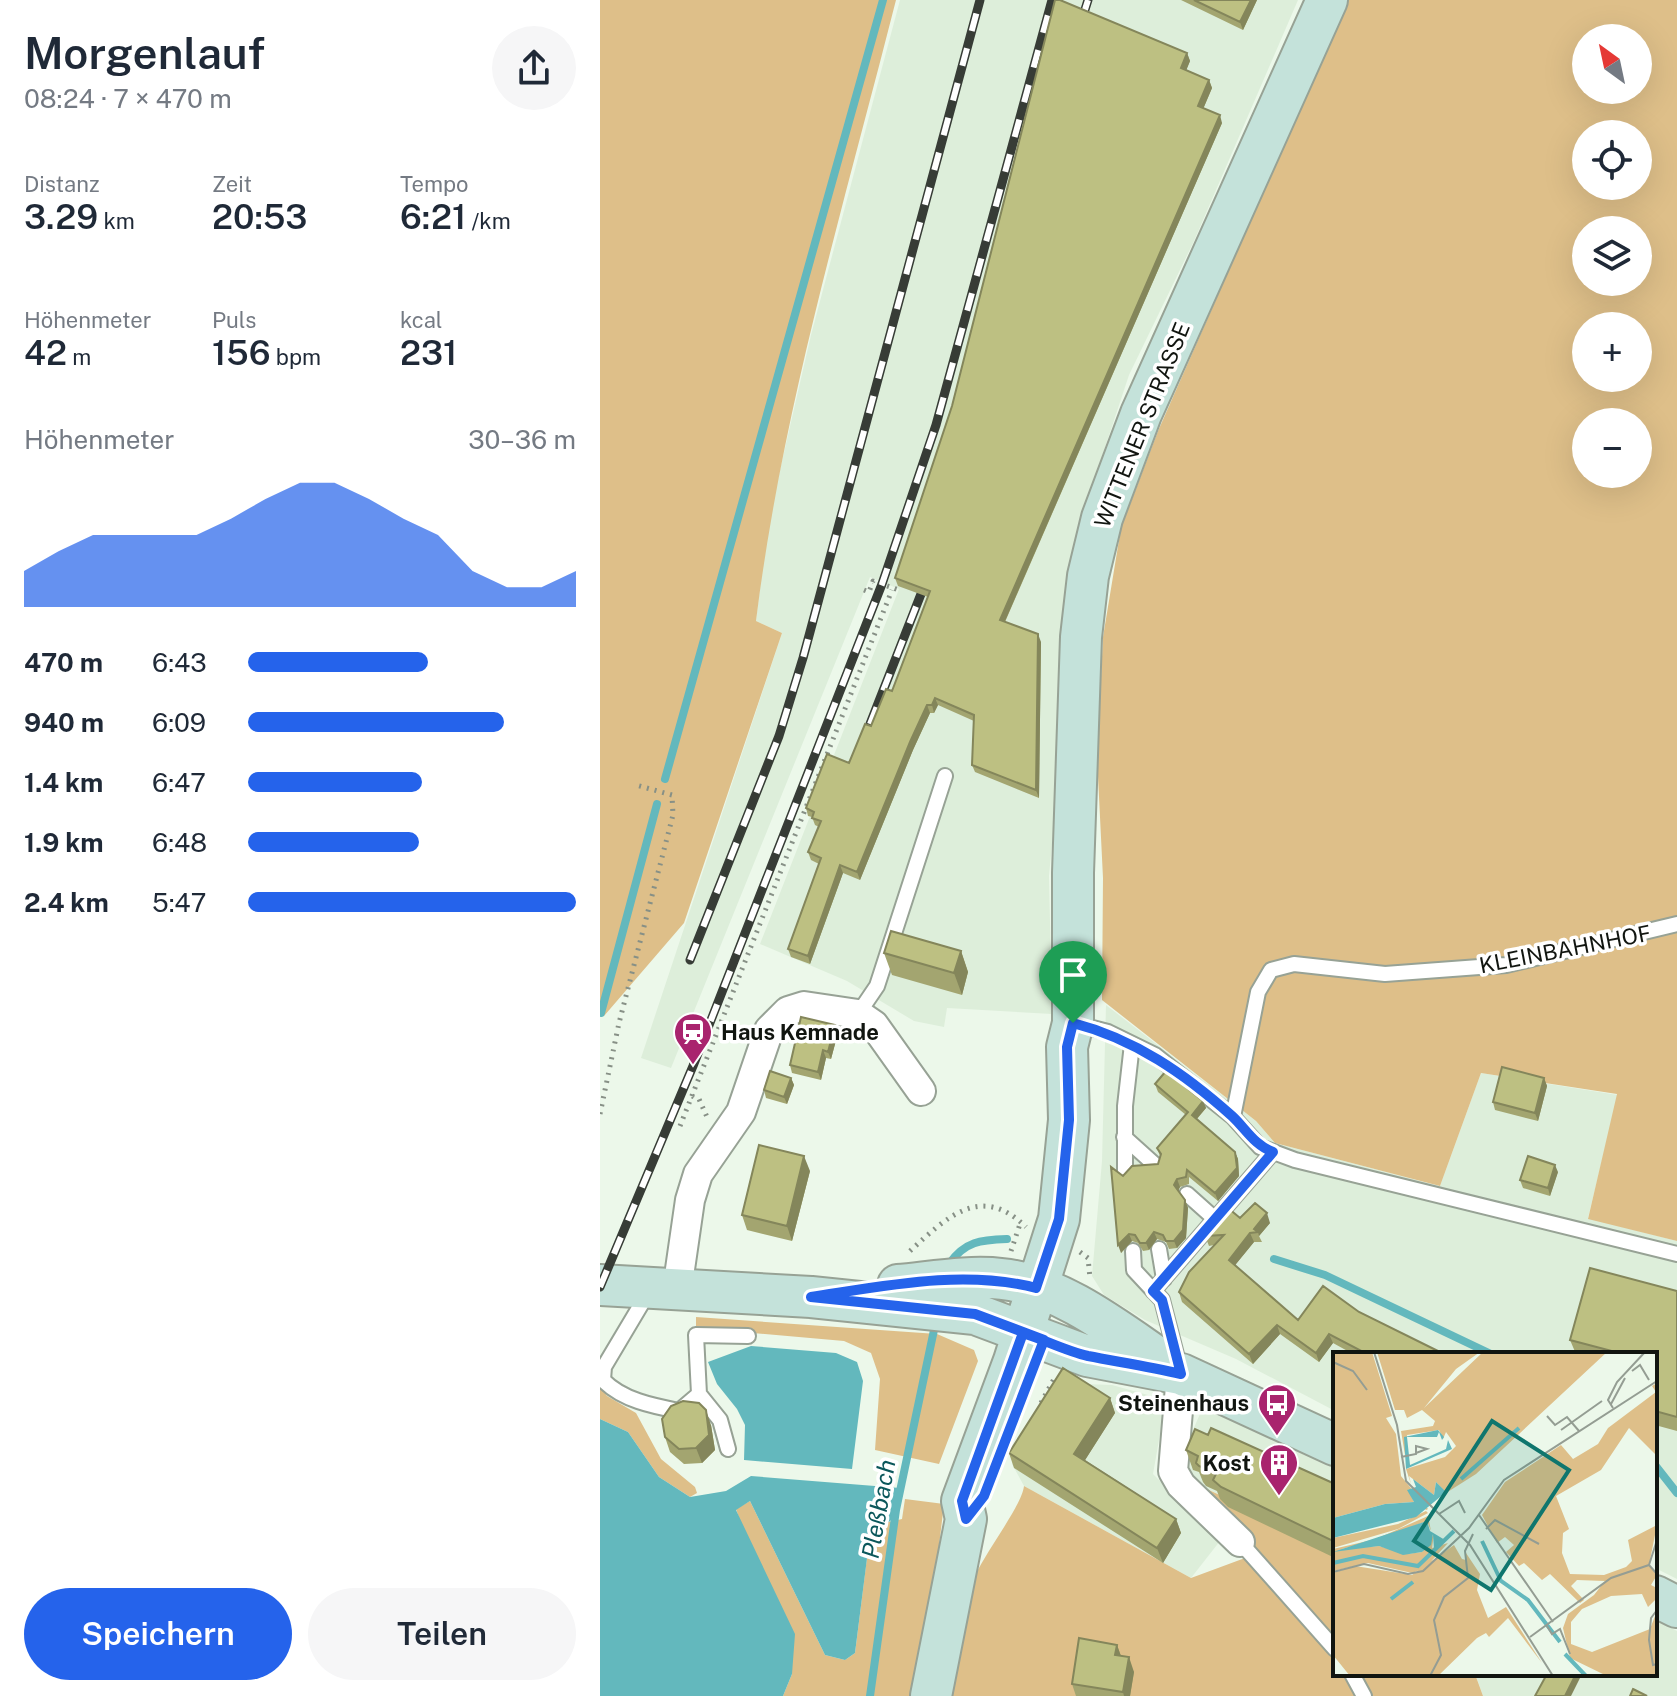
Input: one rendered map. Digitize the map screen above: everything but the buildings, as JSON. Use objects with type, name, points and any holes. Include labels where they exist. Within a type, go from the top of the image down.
[{"type":"main road","name":"WITTENER STRASSE","points":[[931,1696],[966,1519],[962,1501],[1041,1350],[1069,1120],[1067,1047],[1073,1023],[1073,873],[1081,637],[1088,576],[1102,518],[1141,414],[1327,0]]},
{"type":"main road","points":[[811,1297],[883,1286],[1002,1279],[1047,1292],[1122,1333],[1181,1374],[1333,1444]]},
{"type":"main road","points":[[600,1285],[811,1297],[947,1309],[975,1314],[1041,1350],[1181,1374]]},
{"type":"main road","points":[[1657,1597],[1677,1607]]},
{"type":"street","points":[[663,1290],[698,1174],[741,1112],[769,1030],[788,1011],[804,1006],[858,1014],[874,1025],[921,1091]]},
{"type":"street","points":[[1181,1374],[1173,1471],[1181,1485],[1240,1542]]},
{"type":"lane","points":[[858,1014],[877,986],[945,776]]},
{"type":"lane","name":"KLEINBAHNHOF","points":[[1233,1117],[1258,992],[1271,970],[1294,964],[1385,974],[1506,965],[1677,924]]},
{"type":"lane","points":[[1073,1023],[1108,1032],[1155,1055],[1233,1117],[1260,1147],[1273,1152],[1544,1224],[1677,1254]]},
{"type":"lane","points":[[1125,1174],[1124,1137],[1132,1044]]},
{"type":"lane","points":[[1124,1137],[1149,1164]]},
{"type":"lane","points":[[1158,1296],[1164,1279],[1273,1152]]},
{"type":"lane","points":[[1187,1194],[1215,1219]]},
{"type":"lane","points":[[1159,1249],[1164,1279]]},
{"type":"lane","points":[[1133,1251],[1134,1270],[1158,1296],[1181,1374]]},
{"type":"lane","points":[[663,1290],[604,1367],[603,1380],[613,1390],[653,1407],[679,1411],[699,1394]]},
{"type":"lane","points":[[728,1449],[720,1420],[699,1394],[696,1335],[748,1336]]},
{"type":"lane","points":[[1240,1542],[1333,1647]]},
{"type":"lane","points":[[1353,1676],[1364,1696]]},
{"type":"path","points":[[680,1126],[888,598],[895,589],[873,581],[869,592],[864,590]]},
{"type":"path","points":[[600,1114],[619,1023],[673,815],[672,795],[636,785]]},
{"type":"path","points":[[898,1262],[945,1219],[963,1208],[990,1207],[1011,1212],[1021,1221]]},
{"type":"path","points":[[1041,1350],[1041,1405]]},
{"type":"shaded area","points":[[600,0],[896,0],[816,308],[767,542],[756,621],[782,633],[684,923],[604,1016],[600,1013]]},
{"type":"shaded area","points":[[900,0],[1298,0],[1194,241],[1129,375],[1084,511],[1049,876],[1052,1014],[947,1008],[944,1027],[914,1021],[847,981],[760,944],[899,589],[870,577],[671,1068],[641,1058],[782,633],[756,621],[768,522],[811,335]]},
{"type":"shaded area","points":[[1348,0],[1677,0],[1677,1241],[1588,1219],[1617,1094],[1481,1073],[1440,1186],[1275,1143],[1256,1121],[1102,1000],[1103,878],[1097,756],[1103,637],[1121,528],[1158,431]]},
{"type":"shaded area","points":[[1106,1005],[1256,1121],[1275,1143],[1440,1186],[1481,1073],[1618,1095],[1588,1218],[1677,1241],[1677,1579],[1657,1569],[1657,1352],[1333,1352],[1333,1410],[1236,1359],[1145,1320],[1104,1295],[1092,1276],[1102,1161]]},
{"type":"shaded area","points":[[696,1317],[937,1334],[974,1350],[978,1361],[939,1464],[875,1450],[880,1379],[871,1353],[844,1341],[696,1328]]},
{"type":"shaded area","name":"Steinenhaus","points":[[1084,1384],[1112,1385],[1166,1400],[1153,1474],[1220,1541],[1191,1578],[1024,1486],[1012,1464],[1057,1391]]},
{"type":"shaded area","points":[[600,1386],[607,1396],[636,1413],[661,1459],[695,1487],[697,1493],[690,1497],[659,1477],[628,1432],[600,1419]]},
{"type":"shaded area","points":[[1200,1414],[1233,1416],[1333,1464],[1333,1548],[1184,1478],[1184,1450]]},
{"type":"shaded area","points":[[1194,1483],[1333,1548],[1333,1676],[1476,1676],[1483,1696],[946,1696],[957,1634],[970,1589],[1024,1486],[1191,1578],[1245,1558]]},
{"type":"shaded area","points":[[905,1499],[944,1504],[921,1696],[783,1696],[792,1674],[736,1509],[750,1501],[825,1655],[845,1660],[855,1653],[872,1518],[889,1522],[902,1519]]},
{"type":"shaded area","points":[[1657,1621],[1677,1631],[1677,1696],[1483,1696],[1476,1676],[1657,1676]]},
{"type":"water","points":[[751,1346],[836,1353],[857,1362],[863,1381],[852,1469],[744,1460],[745,1425],[737,1409],[717,1384],[708,1362]]},
{"type":"water","points":[[600,1419],[628,1432],[659,1477],[690,1497],[726,1491],[751,1476],[900,1488],[895,1516],[889,1522],[872,1519],[855,1653],[845,1660],[825,1655],[750,1501],[736,1510],[795,1634],[792,1674],[783,1696],[600,1696]]},
{"type":"waterway","points":[[665,779],[883,0]]},
{"type":"waterway","points":[[601,1013],[657,804]]},
{"type":"waterway","name":"Pleßbach","points":[[949,1264],[974,1243],[1007,1239]]},
{"type":"waterway","name":"Pleßbach","points":[[1274,1259],[1325,1275],[1487,1352]]},
{"type":"waterway","name":"Pleßbach","points":[[870,1696],[896,1510],[934,1330]]},
{"type":"waterway","name":"Pleßbach","points":[[1657,1468],[1677,1493]]},
{"type":"railway","points":[[690,960],[779,736],[803,658],[980,0]]},
{"type":"railway","points":[[600,1287],[693,1066],[882,584],[936,425],[1052,0]]},
{"type":"railway","points":[[1083,16],[1088,0]]},
{"type":"railway","points":[[870,724],[921,594]]},
{"type":"place","name":"Haus Kemnade","points":[[693,1066]]},
{"type":"place","name":"Steinenhaus","points":[[1277,1437]]},
{"type":"place","name":"Kost","points":[[1279,1497]]},
{"type":"route","points":[[1073,1023],[1067,1047],[1069,1120],[1059,1219],[1036,1288],[1002,1279],[961,1280],[883,1286],[811,1297],[975,1314],[1044,1340],[1027,1388],[984,1496],[966,1519],[962,1501],[1023,1333],[1032,1336],[1087,1356],[1181,1374],[1162,1300],[1153,1291],[1273,1152],[1260,1147],[1233,1117],[1155,1055],[1108,1032],[1073,1023]]}]
